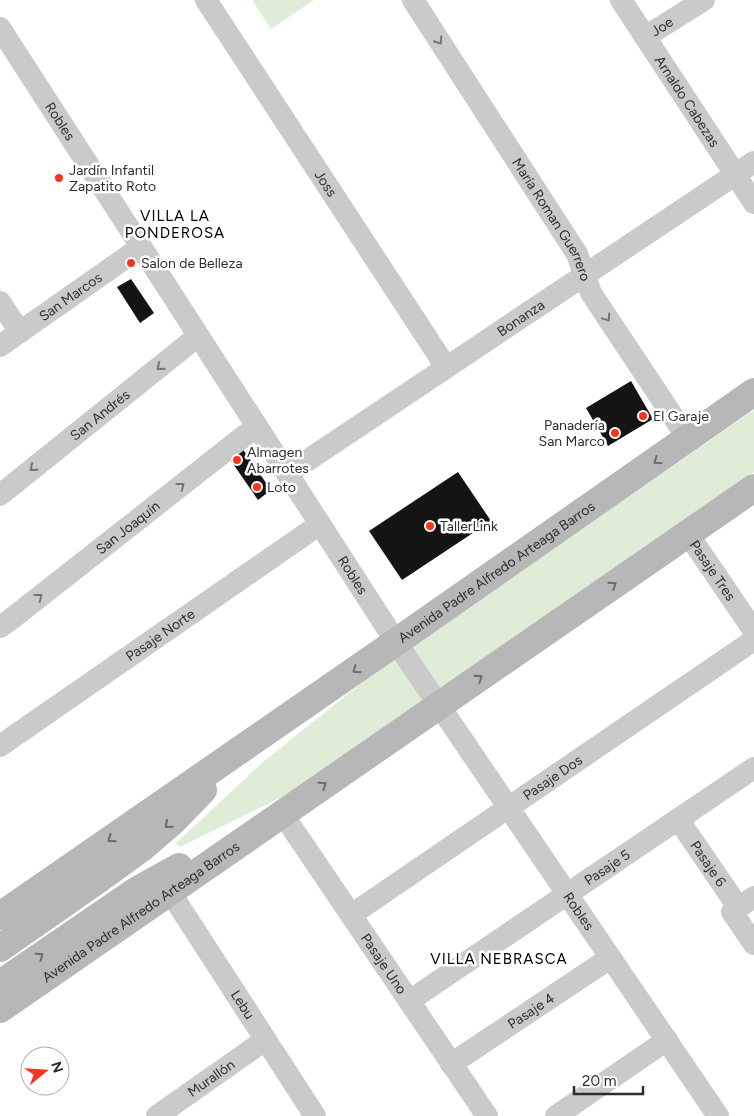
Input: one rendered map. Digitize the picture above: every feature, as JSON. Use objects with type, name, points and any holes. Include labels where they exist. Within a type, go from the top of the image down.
[{"type":"main road","name":"Avenida Padre Alfredo Arteaga Barros","points":[[0,916],[754,392]]},
{"type":"main road","name":"Avenida Padre Alfredo Arteaga Barros","points":[[0,1009],[754,488]]},
{"type":"main road","name":"Avenida Padre Alfredo Arteaga Barros","points":[[0,948],[143,847],[173,821],[238,752]]},
{"type":"main road","name":"Avenida Padre Alfredo Arteaga Barros","points":[[0,984],[136,891],[211,849],[282,813]]},
{"type":"street","name":"Joss","points":[[206,0],[446,367]]},
{"type":"street","name":"María Roman Guerrero","points":[[413,0],[578,254],[591,293],[688,439]]},
{"type":"street","name":"Arnaldo Cabezas","points":[[621,0],[754,203]]},
{"type":"street","name":"Joe","points":[[646,37],[704,0]]},
{"type":"street","name":"Robles","points":[[0,28],[396,642],[718,1116]]},
{"type":"street","name":"Bonanza","points":[[287,474],[754,162]]},
{"type":"street","name":"San Marcos","points":[[0,346],[141,247]]},
{"type":"street","points":[[0,302],[20,332]]},
{"type":"street","name":"San Andrés","points":[[0,495],[198,336]]},
{"type":"street","name":"San Joaquín","points":[[0,627],[257,426]]},
{"type":"street","name":"Pasaje Norte","points":[[0,746],[320,524]]},
{"type":"street","name":"Pasaje Tres","points":[[688,534],[754,631]]},
{"type":"street","name":"Pasaje Dos","points":[[352,915],[754,640]]},
{"type":"street","name":"Pasaje 5","points":[[409,1001],[754,768]]},
{"type":"street","name":"Pasaje Uno","points":[[282,813],[487,1116]]},
{"type":"street","name":"Pasaje 6","points":[[678,819],[741,905],[754,944]]},
{"type":"street","name":"Lebu","points":[[170,892],[315,1116]]},
{"type":"street","name":"Pasaje 4","points":[[452,1064],[610,958]]},
{"type":"street","name":"Murallón","points":[[157,1116],[265,1040]]},
{"type":"street","points":[[556,1116],[667,1040]]},
{"type":"green space","points":[[252,0],[314,0],[271,29]]},
{"type":"green space","points":[[754,410],[754,472],[400,718],[284,796],[180,847],[176,843],[263,762],[379,669]]},
{"type":"building","points":[[131,279],[154,313],[140,323],[117,287]]},
{"type":"building","points":[[631,381],[653,419],[608,446],[586,408]]},
{"type":"building","points":[[242,448],[271,490],[258,500],[229,458]]},
{"type":"building","name":"TallerLink","points":[[458,472],[491,521],[402,580],[369,531]]},
{"type":"place","name":"Jardín Infantil Zapatito Roto","points":[[59,178]]},
{"type":"place","name":"Salon de Belleza","points":[[131,263]]},
{"type":"place","name":"El Garaje","points":[[643,416]]},
{"type":"place","name":"Panadería San Marco","points":[[615,433]]},
{"type":"place","name":"Almagen Abarrotes","points":[[237,460]]},
{"type":"place","name":"Loto","points":[[257,487]]},
{"type":"place","name":"TallerLink","points":[[430,526]]},
{"type":"district","name":"VILLA LA PONDEROSA","points":[[175,224]]},
{"type":"district","name":"VILLA NEBRASCA","points":[[499,959]]}]
